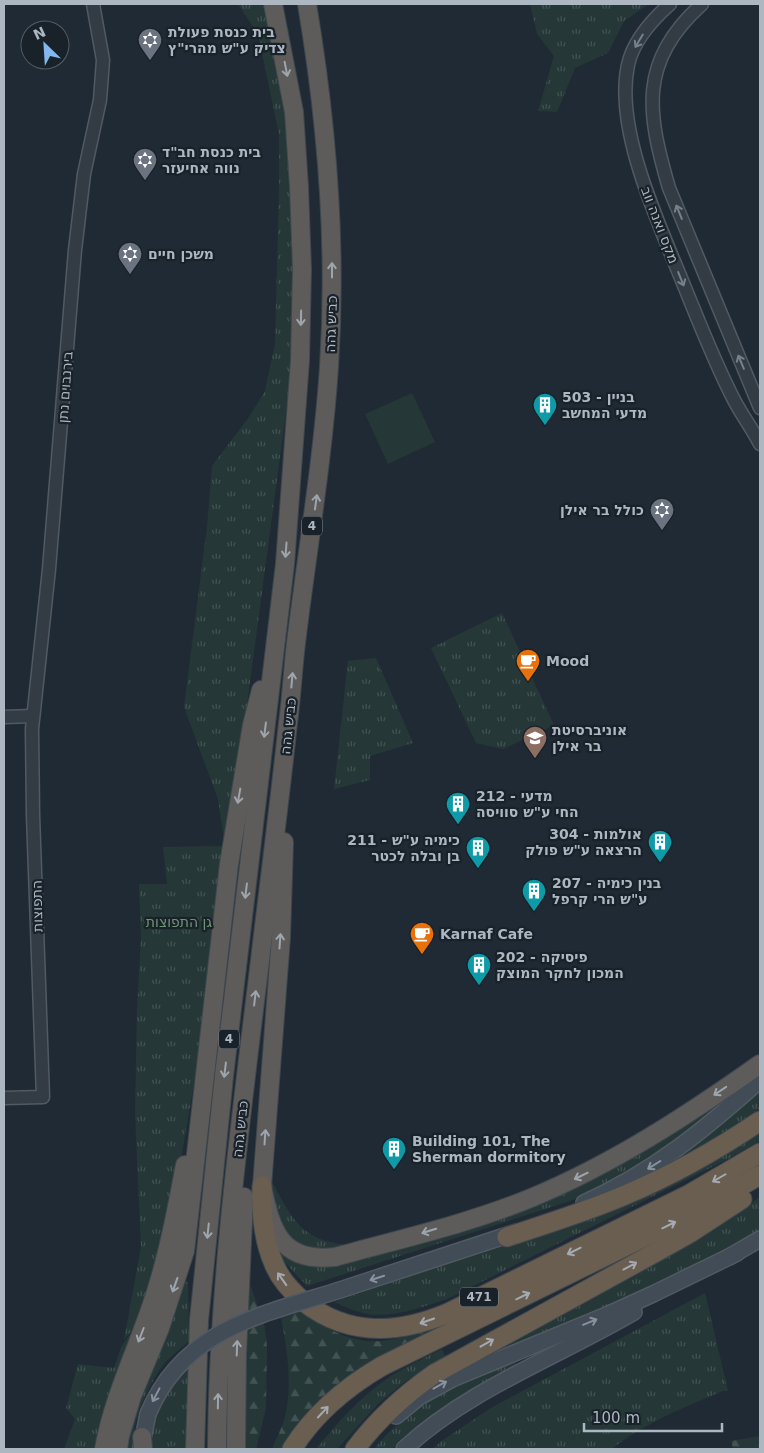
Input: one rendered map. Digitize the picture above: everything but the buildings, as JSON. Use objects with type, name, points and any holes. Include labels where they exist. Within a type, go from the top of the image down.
[{"type":"highway","name":"כביש גהה","points":[[195,1449],[199,1320],[224,1076],[285,564],[300,360],[302,269],[294,112],[273,4]]},
{"type":"highway","name":"כביש גהה","points":[[218,1449],[218,1373],[249,1046],[289,718],[296,639],[320,476],[329,366],[332,270],[330,203],[318,68],[307,4]]},
{"type":"highway","points":[[118,1449],[132,1396],[162,1320],[185,1251],[237,808],[252,725],[277,629]]},
{"type":"highway","points":[[289,718],[281,937],[262,1186],[265,1204],[273,1227],[287,1248],[301,1256],[316,1259],[335,1257],[489,1213],[529,1199],[573,1180],[620,1156],[760,1064]]},
{"type":"highway","points":[[104,1449],[114,1409],[157,1289],[172,1235],[210,1030]]},
{"type":"highway","points":[[236,1449],[237,1345],[245,1186],[249,1046]]},
{"type":"highway","points":[[507,1237],[570,1216],[640,1189],[712,1152],[760,1121]]},
{"type":"highway","name":"471","points":[[262,1186],[262,1218],[266,1244],[277,1271],[295,1295],[316,1311],[339,1323],[366,1328],[390,1329],[418,1324],[448,1313],[688,1194],[760,1152]]},
{"type":"highway","name":"471","points":[[292,1449],[333,1401],[355,1382],[382,1366],[689,1215],[760,1175]]},
{"type":"highway","points":[[355,1449],[391,1409],[418,1385],[434,1374],[690,1233],[760,1187]]},
{"type":"main road","points":[[142,1445],[148,1414],[166,1378],[188,1355],[217,1335],[260,1316],[507,1237],[597,1197],[659,1162],[719,1116],[760,1080]]},
{"type":"main road","points":[[404,1449],[431,1426],[471,1400],[616,1322],[760,1239]]},
{"type":"main road","points":[[363,1449],[404,1409],[442,1384],[618,1310],[737,1253]]},
{"type":"street","name":"בירנבוים נתן","points":[[33,716],[50,569],[75,250],[84,174],[100,100],[103,60],[93,4]]},
{"type":"street","name":"מקס ואנה ווב","points":[[670,4],[653,20],[643,33],[628,62],[626,101],[630,133],[646,189],[688,297],[734,399],[760,444]]},
{"type":"street","name":"מקס ואנה ווב","points":[[702,4],[672,37],[657,67],[652,95],[653,127],[669,188],[760,408]]},
{"type":"street","points":[[4,717],[33,716]]},
{"type":"street","name":"התפוצות","points":[[4,1098],[43,1097],[33,815],[33,716]]},
{"type":"green space","points":[[238,4],[263,4],[284,97],[292,182],[294,299],[291,374],[242,742],[224,839],[218,799],[184,707],[207,527],[212,466],[249,417],[265,391],[275,344],[279,191],[279,134],[258,34]]},
{"type":"green space","points":[[530,4],[649,4],[624,21],[608,53],[575,68],[557,112],[538,111],[554,56],[537,34]]},
{"type":"green space","points":[[412,393],[435,442],[388,464],[365,414]]},
{"type":"green space","points":[[502,613],[554,725],[503,749],[476,743],[431,648]]},
{"type":"green space","points":[[376,658],[413,743],[370,756],[370,780],[334,789],[348,661]]},
{"type":"green space","name":"גן התפוצות","points":[[229,846],[212,978],[171,1217],[162,1259],[101,1437],[99,1449],[64,1449],[75,1419],[66,1408],[78,1364],[114,1368],[121,1347],[140,1320],[124,1340],[141,1247],[135,1112],[141,937],[139,884],[167,884],[163,847]]},
{"type":"green space","points":[[760,1068],[722,1108],[651,1159],[597,1189],[570,1201],[307,1286],[279,1256],[272,1238],[292,1258],[503,1215]]},
{"type":"green space","points":[[760,1086],[760,1109],[739,1125],[687,1156],[688,1148]]},
{"type":"green space","points":[[760,1131],[760,1141],[726,1160],[447,1299],[408,1311],[377,1315],[359,1312],[334,1302],[562,1225]]},
{"type":"green space","points":[[271,1180],[287,1209],[303,1229],[325,1240],[358,1246],[317,1253],[288,1239],[271,1202]]},
{"type":"green space","points":[[760,1197],[760,1229],[726,1249],[619,1303],[495,1353],[475,1358],[719,1225]]},
{"type":"green space","points":[[246,1272],[265,1328],[267,1347],[266,1408],[256,1449],[244,1449]]},
{"type":"green space","points":[[188,1281],[189,1341],[166,1362],[157,1374],[146,1394],[138,1417],[133,1439],[133,1449],[125,1449],[134,1409],[181,1285]]},
{"type":"green space","points":[[705,1293],[728,1391],[723,1391],[665,1416],[638,1431],[612,1449],[432,1449],[491,1408]]},
{"type":"green space","points":[[299,1311],[327,1328],[360,1340],[382,1341],[424,1330],[427,1334],[375,1360],[285,1444],[282,1449],[272,1449],[285,1417],[289,1392],[287,1354],[281,1317]]},
{"type":"green space","points":[[442,1349],[445,1356],[403,1383],[379,1403],[337,1449],[316,1449],[332,1429],[380,1384],[403,1369]]},
{"type":"green space","points":[[514,1360],[518,1366],[436,1413],[392,1449],[374,1449],[421,1405],[455,1386]]},
{"type":"green space","points":[[188,1367],[189,1449],[150,1449],[154,1426],[162,1405],[173,1385]]},
{"type":"green space","points":[[760,1436],[760,1449],[733,1449],[731,1441]]},
{"type":"place","name":"בית כנסת פעולת צדיק ע\"ש מהרי\"ץ","points":[[150,61]]},
{"type":"place","name":"בית כנסת חב\"ד נווה אחיעזר","points":[[145,181]]},
{"type":"place","name":"משכן חיים","points":[[130,275]]},
{"type":"place","name":"503 - בניין מדעי המחשב","points":[[545,426]]},
{"type":"place","name":"כולל בר אילן","points":[[662,531]]},
{"type":"place","name":"Mood","points":[[528,682]]},
{"type":"place","name":"אוניברסיטת בר אילן","points":[[535,759]]},
{"type":"place","name":"212 - מדעי החי ע\"ש סוויסה","points":[[458,825]]},
{"type":"place","name":"304 - אולמות הרצאה ע\"ש פולק","points":[[660,863]]},
{"type":"place","name":"211 - כימיה ע\"ש בן ובלה לכטר","points":[[478,869]]},
{"type":"place","name":"207 - בנין כימיה ע\"ש הרי קרפל","points":[[534,912]]},
{"type":"place","name":"Karnaf Cafe","points":[[422,955]]},
{"type":"place","name":"202 - פיסיקה המכון לחקר המוצק","points":[[479,986]]},
{"type":"place","name":"Building 101, The Sherman dormitory","points":[[394,1170]]}]
